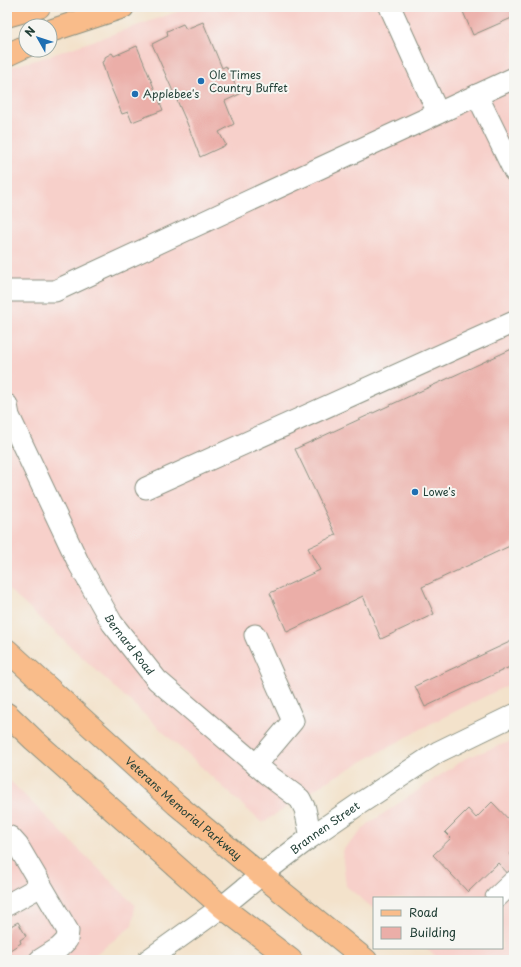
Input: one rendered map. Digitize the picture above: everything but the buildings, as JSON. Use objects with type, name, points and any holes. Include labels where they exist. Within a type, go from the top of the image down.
[{"type":"main road","points":[[7,16],[39,7]]},
{"type":"main road","points":[[58,28],[123,7]]},
{"type":"main road","points":[[7,45],[18,42]]},
{"type":"main road","points":[[7,55],[18,50]]},
{"type":"main road","name":"Veterans Memorial Parkway","points":[[7,650],[176,804],[366,960]]},
{"type":"main road","points":[[7,714],[34,740],[222,907],[290,960]]},
{"type":"street","points":[[390,7],[438,113]]},
{"type":"street","points":[[7,291],[56,291],[514,78]]},
{"type":"street","points":[[477,95],[514,171]]},
{"type":"street","points":[[146,488],[514,322]]},
{"type":"street","name":"Bernard Road","points":[[7,405],[9,416],[79,564],[112,623],[158,680],[256,765],[300,799],[305,809],[311,837]]},
{"type":"street","points":[[255,635],[293,721],[256,765]]},
{"type":"street","name":"Brannen Street","points":[[148,960],[222,907],[311,837],[438,752],[514,715]]},
{"type":"street","points":[[7,836],[10,837],[18,846],[68,931],[67,940],[59,948],[40,960]]},
{"type":"street","points":[[497,897],[514,881]]},
{"type":"street","points":[[7,905],[41,886]]},
{"type":"shaded area","points":[[191,7],[514,7],[514,682],[430,724],[331,779],[262,823],[7,588],[7,68],[42,58],[58,58],[58,53]]},
{"type":"shaded area","points":[[514,740],[514,960],[441,960],[426,949],[503,949],[503,897],[373,897],[373,908],[346,886],[342,851],[368,824],[466,758]]},
{"type":"shaded area","points":[[7,778],[135,905],[132,926],[88,960],[7,960]]},
{"type":"place","name":"Ole Times Country Buffet","points":[[201,81]]},
{"type":"place","name":"Applebee's","points":[[135,94]]},
{"type":"place","name":"Lowe's","points":[[415,492]]}]
